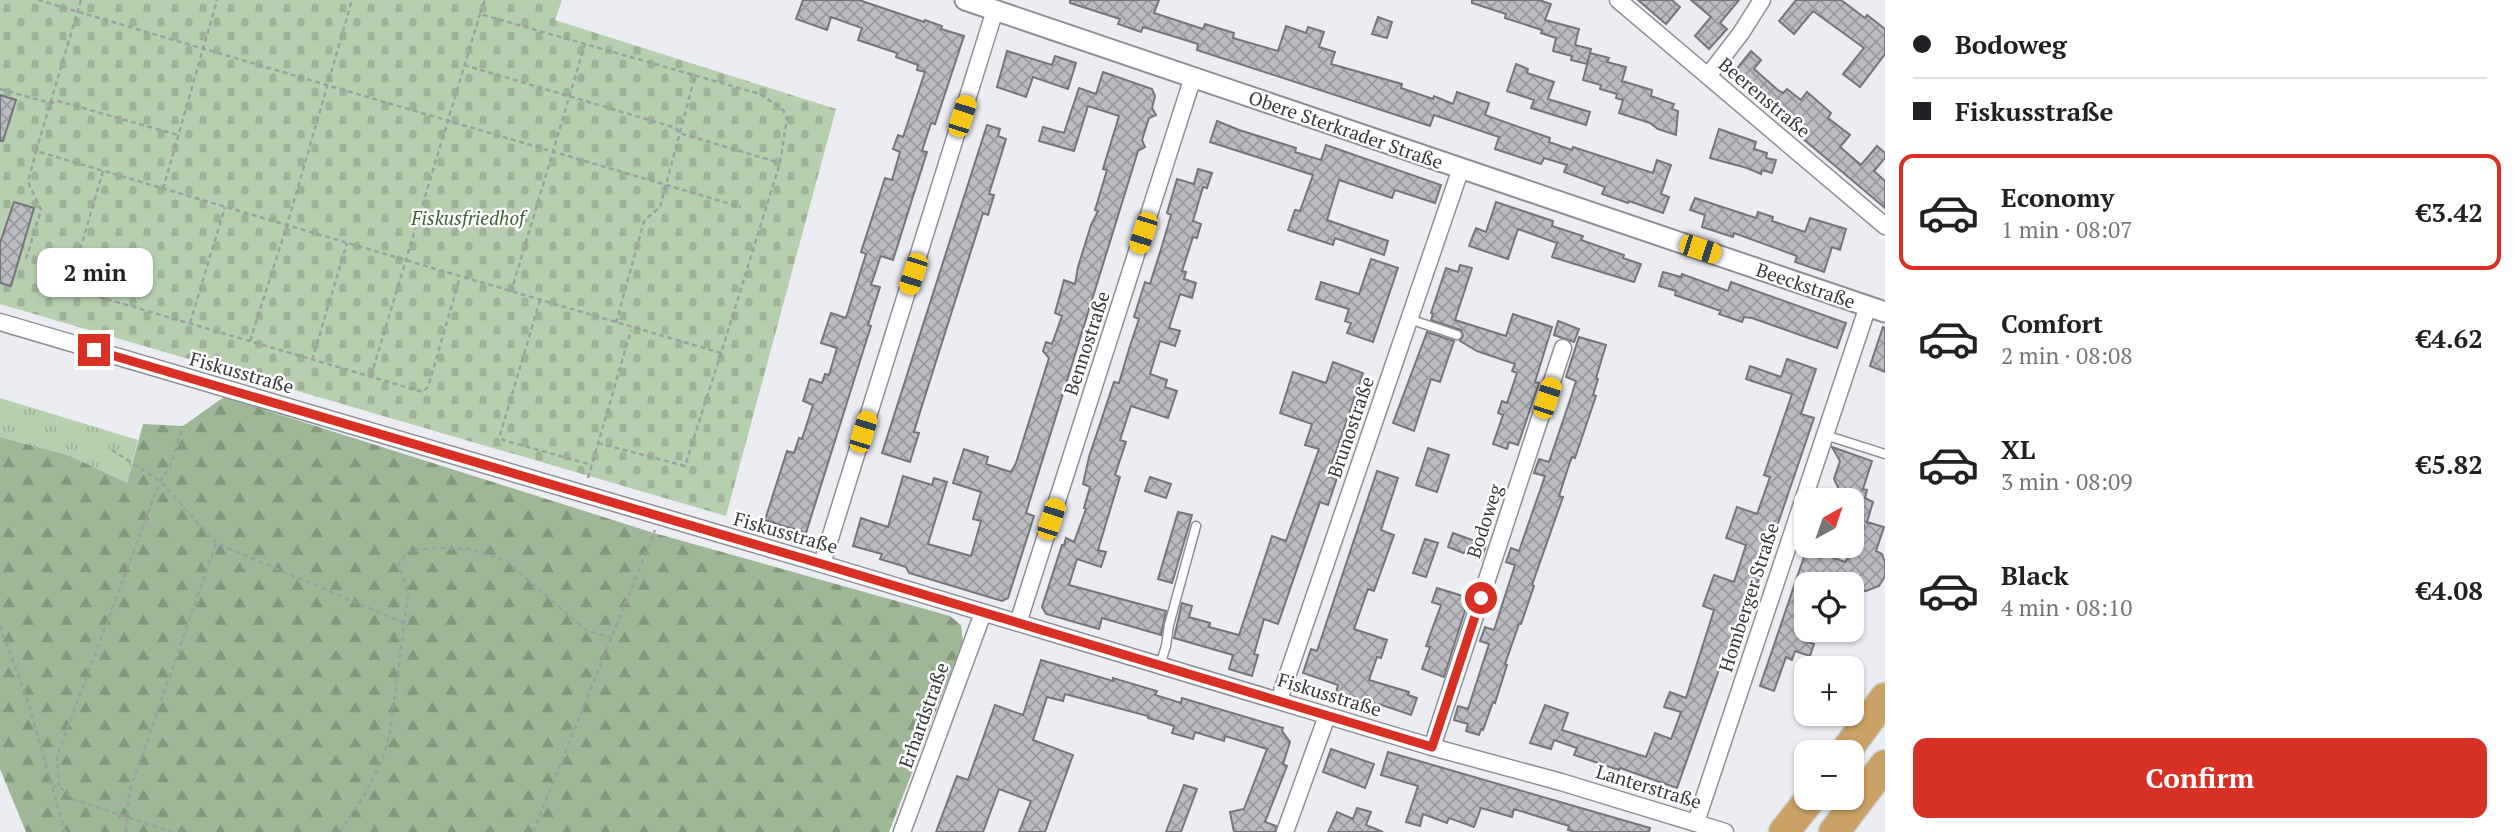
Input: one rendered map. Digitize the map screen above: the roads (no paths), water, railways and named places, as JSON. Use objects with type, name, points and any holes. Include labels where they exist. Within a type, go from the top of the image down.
[{"type":"highway","points":[[1854,740],[1885,698]]},
{"type":"highway","points":[[1834,832],[1885,765]]},
{"type":"highway","points":[[1785,831],[1802,810]]},
{"type":"street","name":"Obere Sterkrader Straße","points":[[965,0],[1726,258]]},
{"type":"street","name":"Beerenstraße","points":[[1618,0],[1885,226]]},
{"type":"street","points":[[1708,76],[1762,0]]},
{"type":"street","points":[[822,564],[995,10]]},
{"type":"street","name":"Bennostraße","points":[[1018,622],[1193,77]]},
{"type":"street","name":"Brunostraße","points":[[1279,700],[1461,168]]},
{"type":"street","name":"Beeckstraße","points":[[1726,258],[1877,309]]},
{"type":"street","name":"Homberger Straße","points":[[1696,822],[1825,435],[1877,309]]},
{"type":"street","name":"Fiskusstraße","points":[[0,322],[1432,747],[1561,782]]},
{"type":"street","name":"Bodoweg","points":[[1432,747],[1563,348]]},
{"type":"street","name":"Erhardstraße","points":[[902,832],[984,613]]},
{"type":"street","points":[[1284,832],[1327,716]]},
{"type":"street","name":"Lanterstraße","points":[[1561,782],[1725,832]]},
{"type":"lane","points":[[1409,319],[1457,335]]},
{"type":"lane","points":[[1825,435],[1885,454]]},
{"type":"lane","points":[[1160,665],[1196,526]]},
{"type":"park label","name":"Fiskusfriedhof","points":[[468,217]]}]
